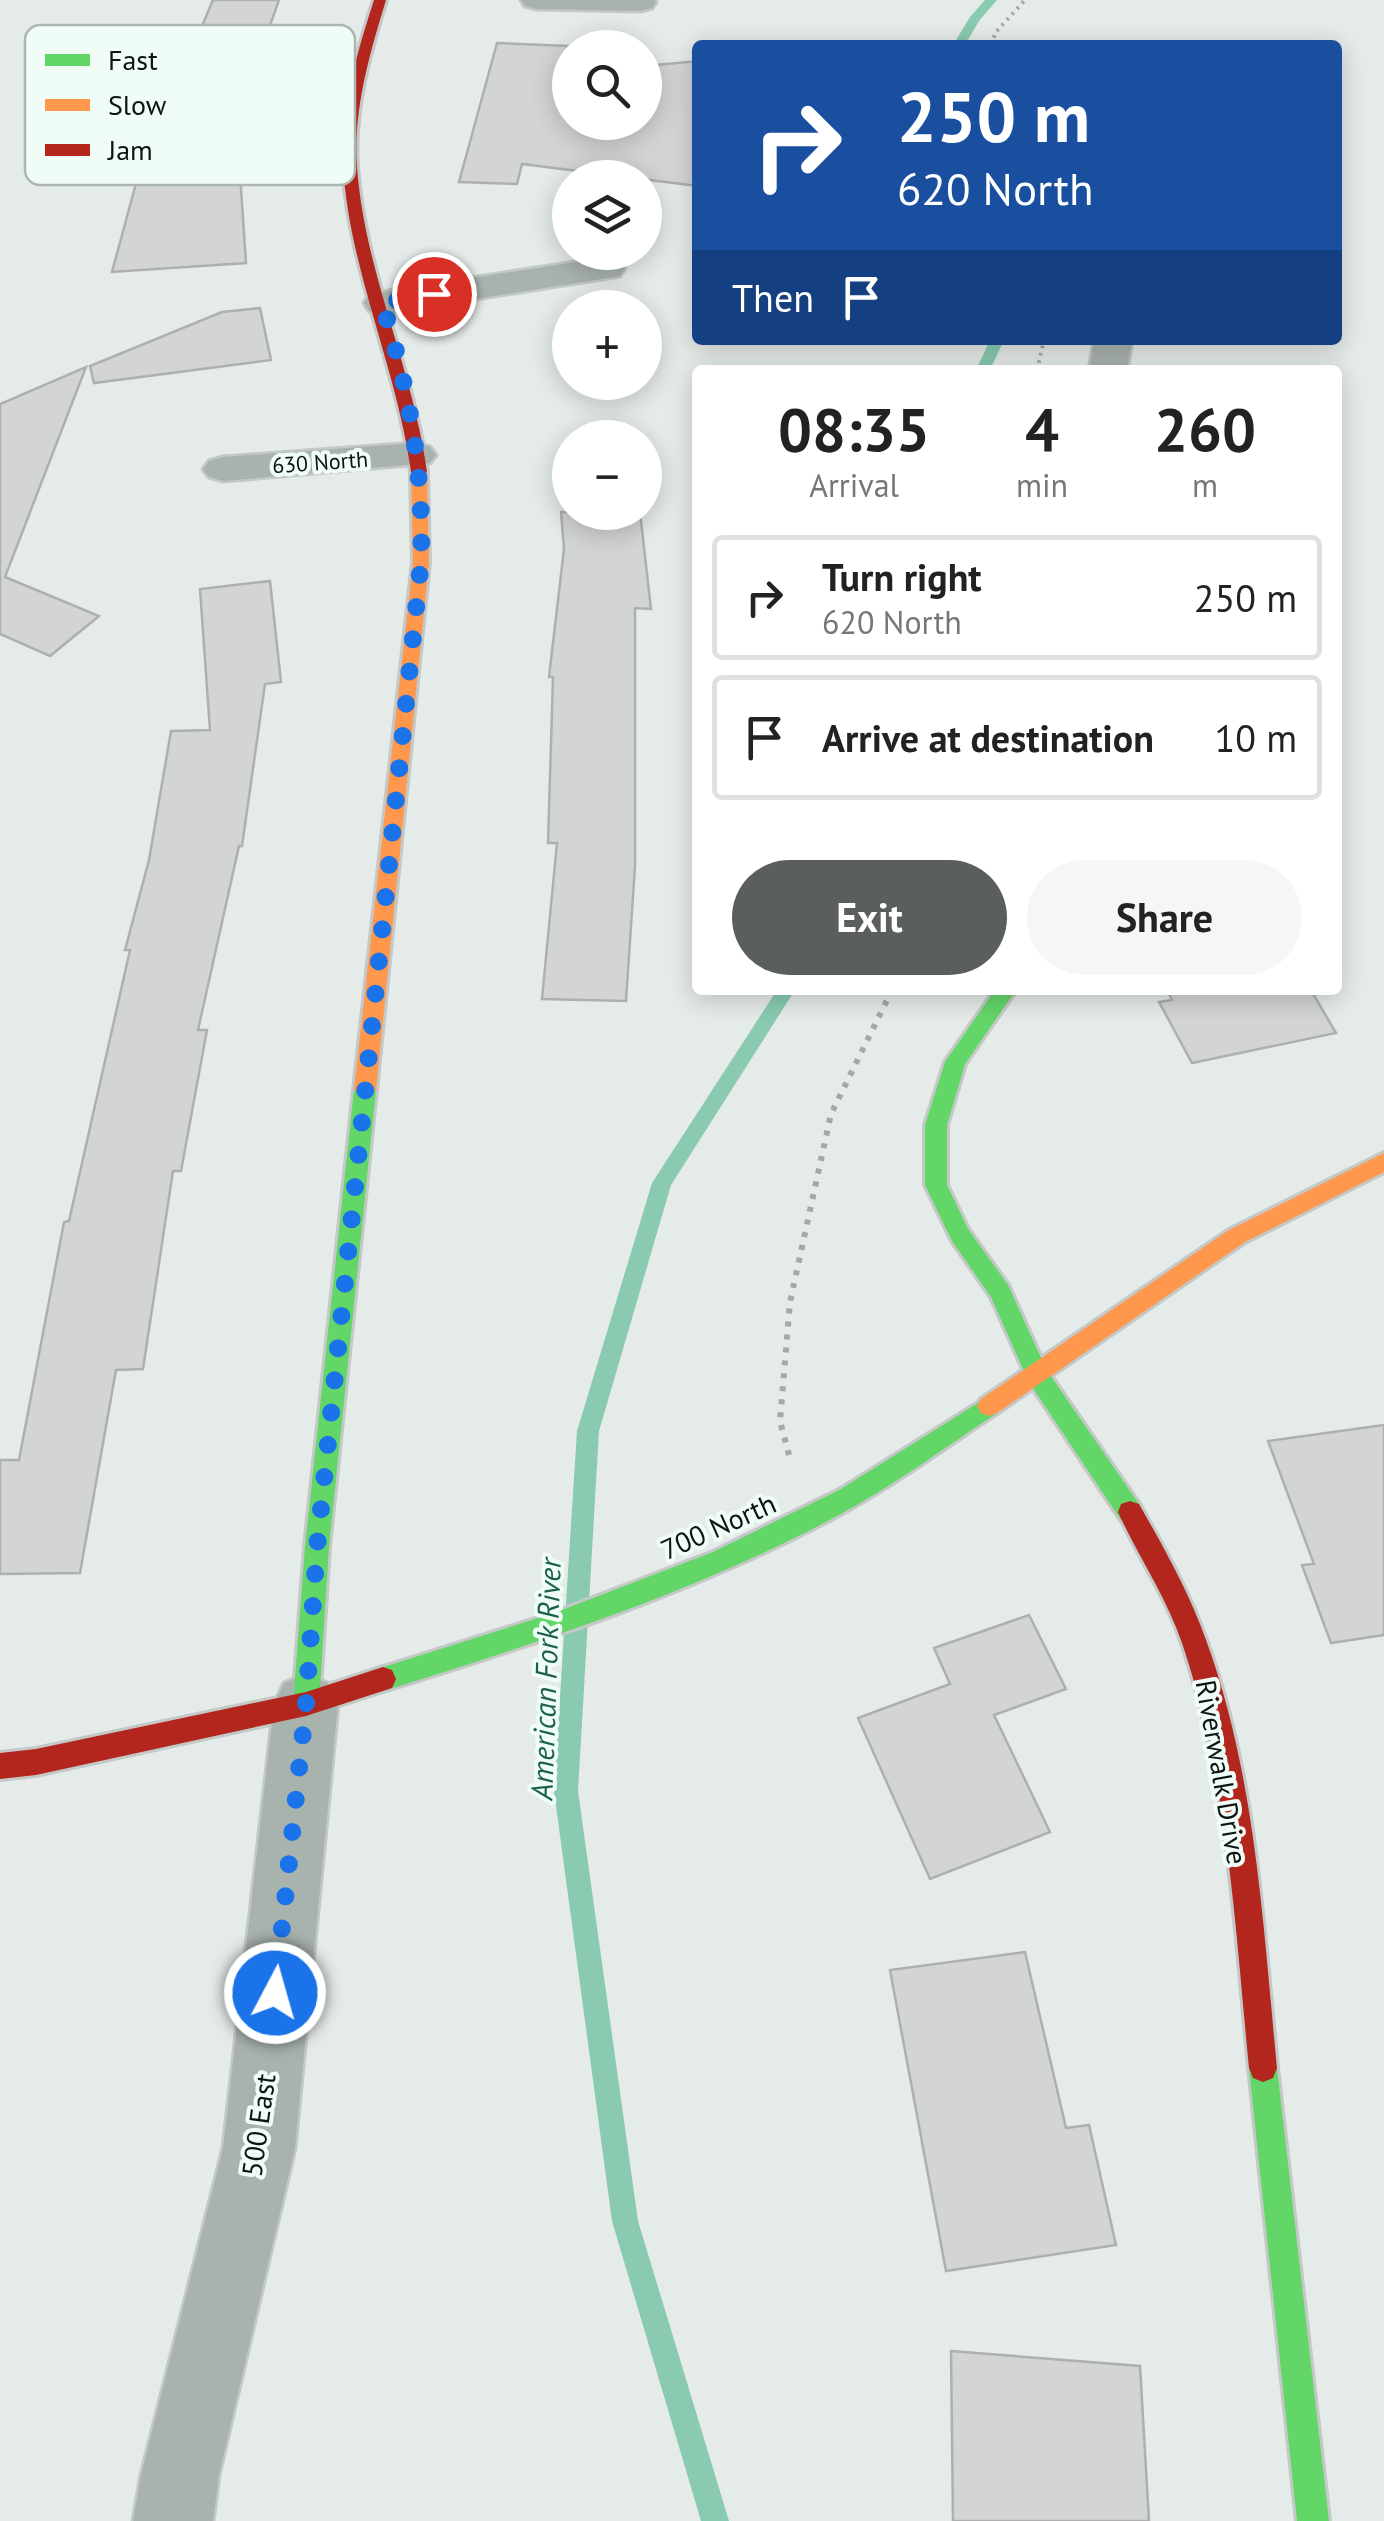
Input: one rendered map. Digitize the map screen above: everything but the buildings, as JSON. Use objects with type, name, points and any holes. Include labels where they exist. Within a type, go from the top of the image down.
[{"type":"street","name":"500 East","points":[[355,92],[380,0]]},
{"type":"street","points":[[536,0],[641,2]]},
{"type":"street","name":"500 East","points":[[173,2521],[180,2474],[258,2148],[421,562],[422,516],[404,377],[361,234],[353,185]]},
{"type":"street","points":[[382,303],[594,270]]},
{"type":"street","name":"630 North","points":[[223,469],[416,454]]},
{"type":"street","name":"Riverwalk Drive","points":[[1002,995],[954,1062],[936,1126],[936,1184],[960,1235],[1000,1292],[1037,1374],[1090,1460],[1132,1515],[1176,1589],[1214,1697],[1238,1838],[1313,2521]]},
{"type":"street","name":"700 North","points":[[0,1766],[36,1762],[306,1704],[524,1635],[721,1561],[831,1506],[1037,1374],[1237,1236],[1384,1162]]},
{"type":"path","points":[[993,40],[994,33],[1025,0]]},
{"type":"path","points":[[789,1456],[780,1422],[790,1302],[831,1114],[890,995]]},
{"type":"waterway","name":"American Fork River","points":[[962,40],[991,0]]},
{"type":"waterway","name":"American Fork River","points":[[985,365],[995,345]]},
{"type":"waterway","name":"American Fork River","points":[[715,2521],[625,2221],[566,1791],[588,1431],[662,1183],[783,995]]},
{"type":"traffic: fast","points":[[1002,995],[955,1062],[936,1125],[936,1185],[960,1235],[1000,1292],[1037,1375],[1130,1512]]},
{"type":"traffic: fast","points":[[306,1704],[317,1547],[365,1090]]},
{"type":"traffic: fast","points":[[383,1679],[554,1624],[722,1560],[849,1496],[989,1406]]},
{"type":"traffic: fast","points":[[1263,2068],[1313,2521]]},
{"type":"traffic: slow","points":[[365,1090],[421,562],[419,472]]},
{"type":"traffic: slow","points":[[989,1406],[1237,1236],[1384,1162]]},
{"type":"traffic: jam","points":[[355,97],[380,0]]},
{"type":"traffic: jam","points":[[352,185],[362,243],[405,394],[419,472]]},
{"type":"traffic: jam","points":[[1130,1512],[1166,1575],[1194,1641],[1215,1710],[1241,1852],[1263,2068]]},
{"type":"traffic: jam","points":[[0,1766],[36,1762],[306,1704],[383,1679]]},
{"type":"route","points":[[275,1993],[306,1704],[317,1547],[421,562],[422,516],[413,424],[382,303],[434,294]]}]
